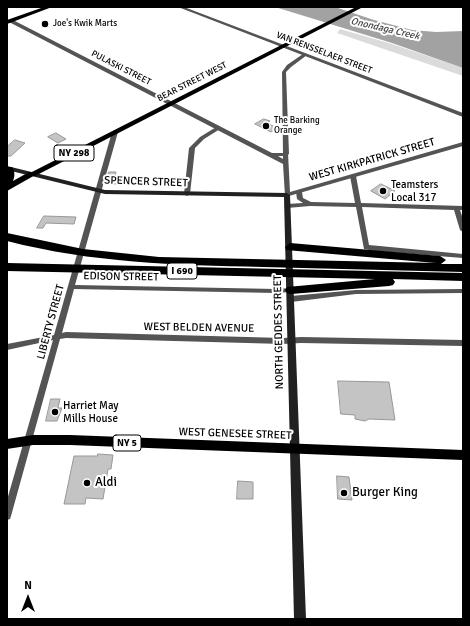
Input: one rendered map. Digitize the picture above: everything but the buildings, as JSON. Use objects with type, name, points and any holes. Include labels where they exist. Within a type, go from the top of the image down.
[{"type":"highway","points":[[8,169],[7,184],[32,174]]},
{"type":"highway","name":"I 690","points":[[7,237],[88,254],[159,261],[463,278]]},
{"type":"highway","points":[[290,247],[463,261]]},
{"type":"highway","name":"I 690","points":[[7,267],[278,268]]},
{"type":"highway","name":"I 690","points":[[302,269],[463,268]]},
{"type":"highway","points":[[291,294],[414,281],[463,278]]},
{"type":"main road","points":[[9,22],[49,7]]},
{"type":"main road","name":"BEAR STREET WEST","points":[[32,174],[360,7]]},
{"type":"main road","name":"SPENCER STREET","points":[[8,169],[98,191],[287,195]]},
{"type":"main road","name":"NORTH GEDDES STREET","points":[[287,195],[290,247],[300,619]]},
{"type":"main road","name":"WEST GENESEE STREET","points":[[7,444],[28,440],[70,440],[463,455]]},
{"type":"street","name":"VAN RENSSELAER STREET","points":[[180,7],[463,115]]},
{"type":"street","name":"PULASKI STREET","points":[[9,22],[286,164]]},
{"type":"street","name":"NORTH GEDDES STREET","points":[[287,195],[284,72],[289,66],[305,55]]},
{"type":"street","points":[[187,194],[192,148],[202,138],[218,128]]},
{"type":"street","name":"LIBERTY STREET","points":[[7,516],[115,132]]},
{"type":"street","name":"WEST KIRKPATRICK STREET","points":[[287,195],[463,144]]},
{"type":"street","points":[[269,154],[277,156],[286,154]]},
{"type":"street","points":[[353,176],[364,243],[366,247],[375,250],[463,256]]},
{"type":"street","points":[[299,192],[300,199],[310,204]]},
{"type":"street","points":[[287,206],[310,204],[460,208],[463,230]]},
{"type":"street","name":"EDISON STREET","points":[[72,287],[276,291],[291,294],[463,291]]},
{"type":"street","name":"WEST BELDEN AVENUE","points":[[7,347],[58,337],[80,335],[463,343]]},
{"type":"shaded area","points":[[340,29],[392,44],[463,68],[463,76],[337,33]]},
{"type":"water","name":"Onondaga Creek","points":[[275,7],[335,7],[374,20],[412,30],[436,32],[463,31],[463,68],[392,43]]},
{"type":"place","name":"Joe's Kwik Marts","points":[[45,24]]},
{"type":"place","name":"The Barking Orange","points":[[266,126]]},
{"type":"place","name":"Teamsters Local 317","points":[[383,191]]},
{"type":"place","name":"Harriet May Mills House","points":[[55,412]]},
{"type":"place","name":"Aldi","points":[[87,483]]},
{"type":"place","name":"Burger King","points":[[344,493]]}]
